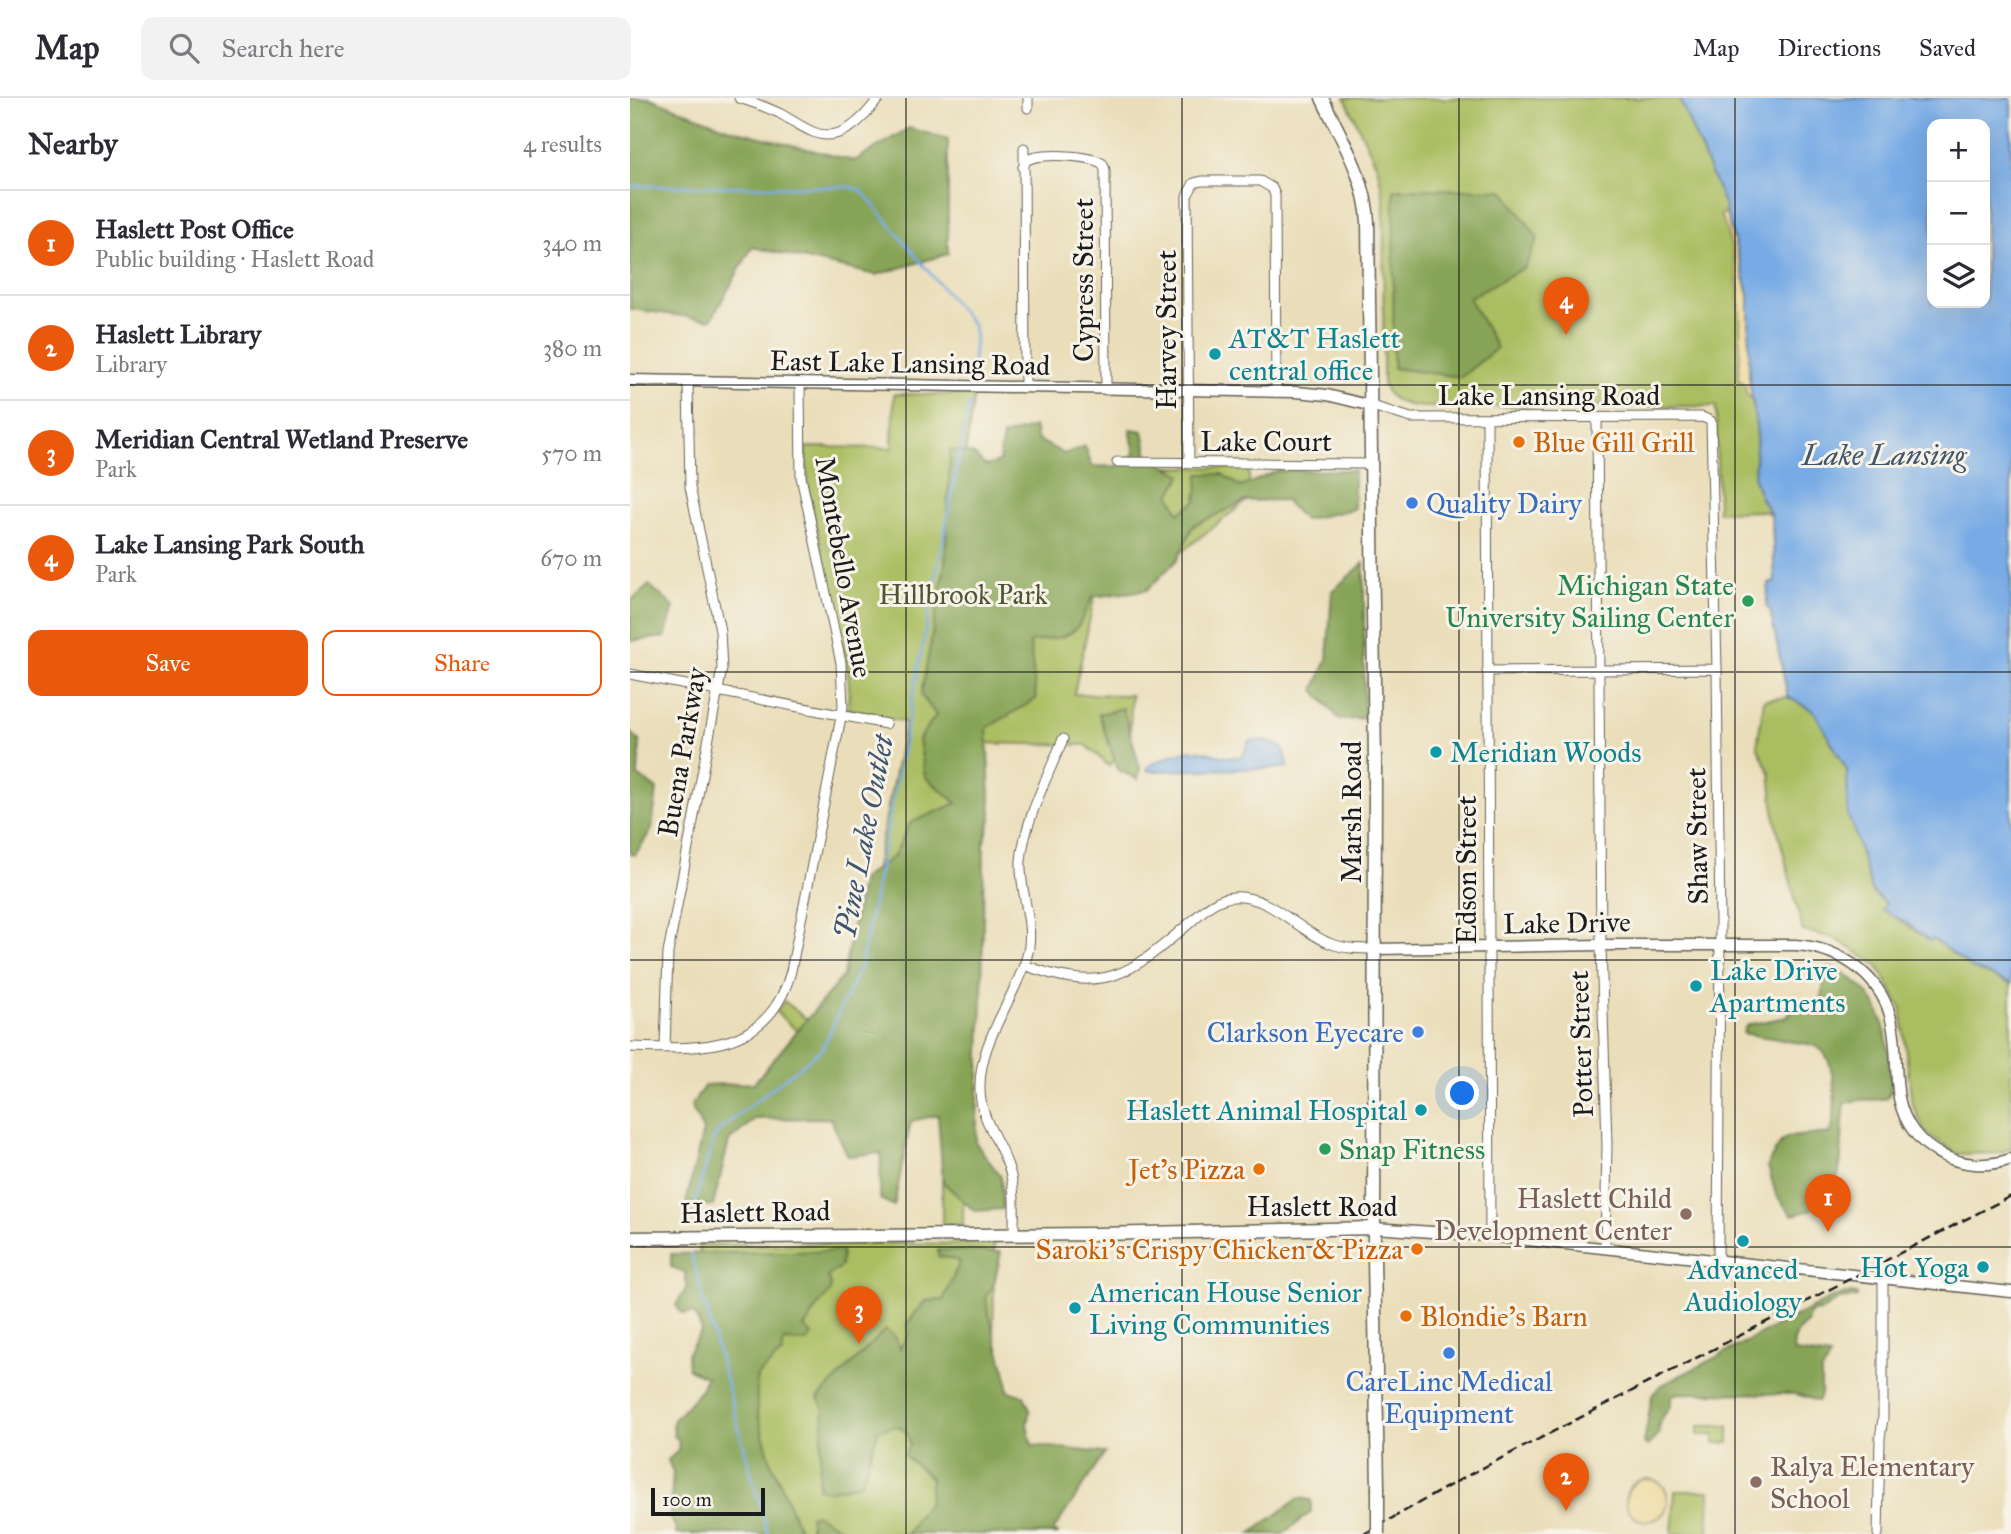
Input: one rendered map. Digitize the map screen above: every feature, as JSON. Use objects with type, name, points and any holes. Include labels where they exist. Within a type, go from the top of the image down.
[{"type":"main road","name":"Marsh Road","points":[[1322,98],[1359,177],[1367,205],[1372,464],[1376,949],[1374,1228],[1378,1534]]},
{"type":"main road","name":"Haslett Road","points":[[630,1238],[1374,1228]]},
{"type":"street","points":[[739,98],[777,112],[814,133],[823,135],[838,133],[851,127],[863,118],[879,98]]},
{"type":"street","points":[[1024,148],[1025,388]]},
{"type":"street","name":"Cypress Street","points":[[1023,167],[1026,161],[1036,156],[1090,157],[1102,164],[1105,170],[1107,390]]},
{"type":"street","name":"Harvey Street","points":[[1189,463],[1187,196],[1194,183],[1260,181],[1272,188],[1275,195],[1276,391]]},
{"type":"street","name":"East Lake Lansing Road","points":[[630,380],[1189,391]]},
{"type":"street","name":"Buena Parkway","points":[[665,1048],[668,953],[722,669],[720,631],[690,486],[688,382]]},
{"type":"street","name":"Montebello Avenue","points":[[665,1048],[707,1047],[735,1039],[761,1022],[778,1002],[791,971],[842,716],[841,663],[801,477],[800,384]]},
{"type":"street","name":"Lake Lansing Road","points":[[1189,391],[1276,391],[1327,395],[1411,418],[1702,417]]},
{"type":"street","name":"Shaw Street","points":[[1702,417],[1709,419],[1712,424],[1717,669],[1720,945],[1717,1260]]},
{"type":"street","name":"Potter Street","points":[[1597,418],[1601,945],[1606,1087],[1605,1248]]},
{"type":"street","name":"Edson Street","points":[[1487,419],[1490,1236]]},
{"type":"street","name":"Lake Court","points":[[1117,463],[1372,464]]},
{"type":"street","points":[[1487,671],[1717,669]]},
{"type":"street","points":[[630,674],[886,724]]},
{"type":"street","points":[[1014,1234],[1013,1181],[1004,1155],[985,1118],[980,1081],[988,1045],[1028,951],[1030,934],[1021,879],[1023,843],[1063,739]]},
{"type":"street","name":"Lake Drive","points":[[1024,965],[1053,976],[1072,979],[1112,975],[1142,962],[1216,901],[1235,897],[1250,898],[1265,904],[1328,942],[1355,949],[1601,945],[1806,946],[1836,954],[1854,964],[1876,987],[1887,1006],[1894,1037],[1899,1097],[1907,1122],[1917,1136],[1949,1160],[1989,1164],[2011,1159]]},
{"type":"street","points":[[630,1048],[665,1048]]},
{"type":"street","name":"Haslett Road","points":[[1374,1228],[1490,1236],[2011,1292]]},
{"type":"street","points":[[1878,1534],[1880,1438],[1883,1419],[1883,1277]]},
{"type":"green space","points":[[630,98],[650,98],[730,129],[854,161],[909,128],[948,139],[948,254],[876,275],[752,247],[711,320],[630,309]]},
{"type":"green space","points":[[1345,98],[1679,98],[1723,201],[1749,294],[1749,377],[1757,433],[1754,478],[1771,515],[1764,511],[1718,512],[1716,406],[1426,407],[1394,399],[1383,384],[1384,200],[1377,166]]},
{"type":"green space","points":[[1394,189],[1503,190],[1538,238],[1525,267],[1469,298],[1497,348],[1461,377],[1393,368]]},
{"type":"green space","name":"Hillbrook Park","points":[[894,394],[974,395],[964,463],[1249,468],[1249,499],[1151,576],[1101,565],[1074,694],[1131,695],[1130,744],[1109,766],[1086,745],[968,743],[963,1225],[942,1225],[942,1111],[818,1050],[776,1012],[784,1001],[826,1035],[853,982],[905,722],[848,709],[846,659],[809,494],[805,447],[892,448]]},
{"type":"green space","name":"Hillbrook Park","points":[[1034,427],[1037,439],[1064,454],[1085,446],[1092,466],[1114,467],[1135,454],[1130,429],[1143,431],[1148,456],[1182,475],[1170,495],[1179,513],[1196,501],[1199,474],[1222,474],[1241,487],[1277,471],[1354,470],[1354,509],[1304,520],[1284,500],[1245,501],[1193,526],[1177,560],[1147,590],[1092,597],[1081,621],[1070,633],[1030,642],[1036,699],[987,728],[991,819],[984,843],[982,1004],[976,1143],[1001,1177],[1003,1209],[974,1211],[943,1182],[938,1115],[911,1121],[894,1206],[880,1199],[881,1153],[848,1156],[830,1118],[755,1119],[729,1141],[713,1206],[686,1203],[703,1130],[691,1106],[705,1085],[754,1083],[843,976],[862,879],[894,856],[910,823],[957,803],[925,777],[919,739],[936,715],[921,695],[945,564],[950,450],[973,454],[986,466],[999,462],[1003,436]]},
{"type":"green space","points":[[1364,563],[1364,718],[1340,720],[1314,690],[1327,660],[1332,591]]},
{"type":"green space","points":[[649,585],[674,607],[665,637],[630,641],[630,602]]},
{"type":"green space","points":[[1788,697],[1814,711],[1847,770],[1848,816],[1872,893],[1887,905],[1895,917],[1928,940],[1933,939],[1972,968],[2011,984],[2011,1148],[1999,1153],[1958,1154],[1926,1133],[1912,1104],[1901,1007],[1877,965],[1834,938],[1803,931],[1775,819],[1770,773],[1757,746],[1764,700]]},
{"type":"green space","points":[[1123,708],[1140,768],[1138,779],[1118,770],[1099,714]]},
{"type":"green space","points":[[630,731],[640,742],[638,776],[657,789],[652,829],[635,855],[630,854]]},
{"type":"green space","points":[[1829,967],[1850,978],[1874,1003],[1888,1044],[1891,1090],[1887,1098],[1845,1104],[1839,1173],[1834,1187],[1825,1199],[1812,1209],[1792,1215],[1776,1195],[1768,1166],[1782,1141],[1788,1137],[1831,1133],[1834,1088],[1830,1064],[1815,1046],[1743,1033],[1746,1026],[1751,1024],[1787,1017],[1797,1002],[1820,1004],[1825,970]]},
{"type":"green space","points":[[994,1244],[992,1534],[775,1534],[698,1245]]},
{"type":"green space","points":[[938,1250],[1001,1252],[994,1284],[986,1296],[988,1312],[1007,1378],[1008,1391],[1024,1396],[1030,1409],[1027,1425],[1032,1445],[1105,1453],[1053,1531],[1059,1534],[906,1534],[920,1512],[928,1505],[931,1478],[904,1455],[910,1445],[907,1433],[898,1426],[879,1429],[861,1484],[827,1491],[818,1488],[824,1409],[818,1398],[885,1330],[895,1337],[900,1348],[908,1335],[907,1323],[925,1301],[943,1300],[960,1261],[938,1256]]},
{"type":"green space","points":[[842,1251],[841,1266],[828,1276],[830,1291],[804,1327],[812,1335],[808,1342],[784,1341],[782,1353],[757,1376],[757,1411],[771,1463],[799,1529],[810,1532],[810,1516],[816,1514],[850,1534],[676,1534],[670,1517],[673,1473],[668,1460],[678,1451],[679,1440],[674,1436],[673,1421],[701,1390],[706,1377],[688,1369],[687,1354],[702,1330],[694,1313],[682,1314],[676,1305],[687,1287],[685,1272],[671,1267],[671,1254]]},
{"type":"green space","points":[[1857,1294],[1857,1297],[1839,1299],[1821,1311],[1810,1312],[1807,1323],[1794,1340],[1794,1352],[1830,1357],[1821,1373],[1821,1395],[1818,1401],[1796,1394],[1677,1393],[1671,1397],[1671,1406],[1659,1426],[1659,1434],[1648,1446],[1644,1443],[1652,1396],[1660,1386],[1835,1296]]},
{"type":"green space","points":[[1698,1426],[1729,1426],[1729,1443],[1714,1443],[1714,1435],[1698,1435]]},
{"type":"green space","points":[[1675,1491],[1710,1491],[1708,1534],[1672,1534]]},
{"type":"green space","points":[[1299,1498],[1311,1500],[1311,1512],[1283,1534],[1250,1534]]},
{"type":"sand","points":[[1726,213],[1749,294],[1749,377],[1753,400],[1746,394],[1746,385],[1738,378],[1739,294],[1733,254],[1720,214]]},
{"type":"sand","points":[[1647,1479],[1662,1485],[1668,1500],[1662,1515],[1647,1521],[1632,1515],[1626,1500],[1632,1485]]},
{"type":"water","name":"Lake Lansing","points":[[1679,98],[2011,98],[2011,984],[1972,968],[1933,939],[1929,941],[1908,924],[1882,910],[1886,904],[1870,889],[1848,816],[1847,770],[1814,711],[1788,697],[1770,610],[1766,607],[1769,584],[1775,582],[1772,524],[1771,515],[1754,478],[1757,433],[1749,377],[1749,294],[1723,201]]},
{"type":"water","points":[[1265,740],[1283,748],[1287,768],[1147,769],[1148,766],[1186,751],[1201,751],[1228,757],[1243,756],[1249,741]]},
{"type":"waterway","name":"Pine Lake Outlet","points":[[630,186],[850,187],[862,191],[973,325],[975,339],[972,370]]},
{"type":"waterway","name":"Pine Lake Outlet","points":[[690,1221],[714,1137],[822,1049],[861,965],[969,405]]},
{"type":"waterway","name":"Pine Lake Outlet","points":[[691,1254],[768,1534]]},
{"type":"railway","points":[[1364,1534],[1463,1478],[2011,1196]]},
{"type":"place","name":"Lake Lansing Park South","points":[[1566,335]]},
{"type":"place","name":"AT&T Haslett central office","points":[[1215,354]]},
{"type":"place","name":"Blue Gill Grill","points":[[1519,442]]},
{"type":"place","name":"Quality Dairy","points":[[1412,503]]},
{"type":"place","name":"Michigan State University Sailing Center","points":[[1748,601]]},
{"type":"place","name":"Meridian Woods","points":[[1436,752]]},
{"type":"place","name":"Lake Drive Apartments","points":[[1696,986]]},
{"type":"place","name":"Clarkson Eyecare","points":[[1418,1032]]},
{"type":"place","name":"Haslett Animal Hospital","points":[[1421,1110]]},
{"type":"place","name":"Snap Fitness","points":[[1325,1149]]},
{"type":"place","name":"Jet's Pizza","points":[[1259,1169]]},
{"type":"place","name":"Haslett Child Development Center","points":[[1686,1214]]},
{"type":"place","name":"Haslett Post Office","points":[[1828,1232]]},
{"type":"place","name":"Advanced Audiology","points":[[1743,1241]]},
{"type":"place","name":"Saroki's Crispy Chicken & Pizza","points":[[1417,1249]]},
{"type":"place","name":"Hot Yoga","points":[[1983,1267]]},
{"type":"place","name":"American House Senior Living Communities","points":[[1075,1308]]},
{"type":"place","name":"Blondie's Barn","points":[[1406,1316]]},
{"type":"place","name":"Meridian Central Wetland Preserve","points":[[859,1344]]},
{"type":"place","name":"CareLinc Medical Equipment","points":[[1449,1353]]},
{"type":"place","name":"Ralya Elementary School","points":[[1756,1482]]},
{"type":"place","name":"Haslett Library","points":[[1566,1511]]}]
